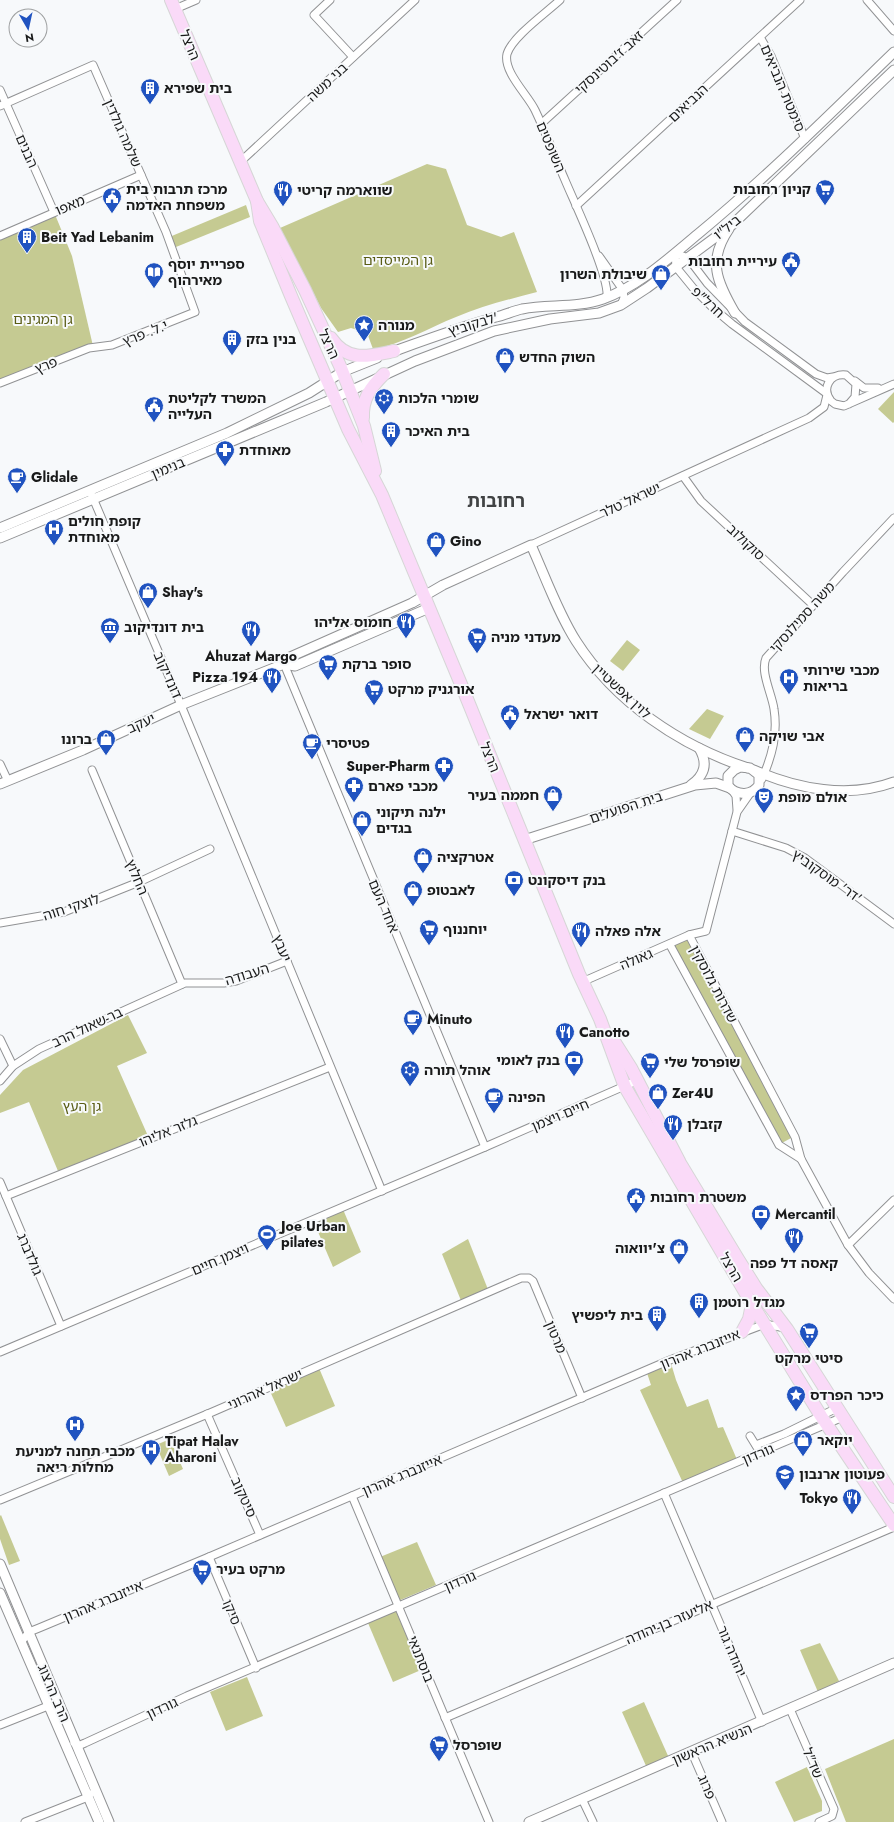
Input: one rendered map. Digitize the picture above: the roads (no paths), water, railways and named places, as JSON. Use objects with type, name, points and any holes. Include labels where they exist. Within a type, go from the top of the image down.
[{"type":"main road","name":"הרצל","points":[[173,5],[257,201],[272,226],[318,318],[342,372],[364,426],[382,495]]},
{"type":"main road","name":"הרצל","points":[[257,201],[260,221],[348,429],[382,495],[582,982],[600,1019],[625,1087],[752,1304],[824,1421],[894,1526]]},
{"type":"main road","points":[[318,318],[335,344],[346,352],[361,356],[394,351]]},
{"type":"main road","points":[[364,426],[363,410],[366,395],[384,374]]},
{"type":"main road","name":"הרצל","points":[[600,1019],[631,1068],[636,1081],[680,1163],[738,1259],[756,1288],[787,1329],[894,1497]]},
{"type":"main road","points":[[742,1332],[749,1319],[752,1304]]},
{"type":"street","points":[[173,5],[196,0]]},
{"type":"street","points":[[330,0],[314,15],[353,57]]},
{"type":"street","name":"בני משה","points":[[240,163],[415,0]]},
{"type":"street","name":"השופטים","points":[[560,0],[514,41],[507,54],[510,72],[535,109],[576,206],[604,278],[607,297]]},
{"type":"street","name":"זאב ז'בוטינסקי","points":[[541,124],[677,0]]},
{"type":"street","name":"הנביאים","points":[[576,206],[800,0]]},
{"type":"street","points":[[866,0],[894,32]]},
{"type":"street","name":"סימטת הנביאים","points":[[760,37],[771,56],[805,139]]},
{"type":"street","name":"ביל\"ו","points":[[623,290],[640,280],[675,253],[721,214],[805,139],[894,52]]},
{"type":"street","name":"שלמה גולדין","points":[[3,104],[93,65],[166,232],[195,312]]},
{"type":"street","name":"ביל\"ו","points":[[621,306],[637,296],[732,224],[894,70]]},
{"type":"street","name":"הבנים","points":[[0,90],[3,104],[54,212]]},
{"type":"street","name":"מאפו","points":[[0,236],[141,175]]},
{"type":"street","points":[[732,224],[719,246],[716,263],[722,287],[735,313]]},
{"type":"street","name":"השופטים","points":[[594,250],[623,290]]},
{"type":"street","points":[[676,267],[675,253],[688,258]]},
{"type":"street","name":"חרל\"פ","points":[[688,258],[707,283],[735,313],[806,368],[822,377],[833,377]]},
{"type":"street","name":"חרל\"פ","points":[[676,267],[694,289],[723,317],[827,394]]},
{"type":"street","points":[[621,306],[624,298],[623,290]]},
{"type":"street","name":"לבקוביץ'","points":[[327,380],[342,372],[394,351],[462,326],[514,311],[539,307],[584,304],[623,290]]},
{"type":"street","name":"לבקוביץ'","points":[[335,397],[384,374],[494,331],[550,319],[599,313],[621,306]]},
{"type":"street","name":"י.ל. פרץ","points":[[93,346],[112,345],[195,312]]},
{"type":"street","name":"פרץ","points":[[0,383],[93,346]]},
{"type":"street","points":[[884,388],[864,388],[854,380],[844,375],[833,377],[828,383],[827,394],[835,404],[844,406],[894,384]]},
{"type":"street","name":"בנימין","points":[[0,538],[92,494],[227,433],[309,393],[327,380]]},
{"type":"street","points":[[849,404],[853,401],[857,393],[854,380]]},
{"type":"street","name":"ישראל טלר","points":[[427,602],[443,584],[809,418],[824,407],[827,394]]},
{"type":"street","name":"בנימין","points":[[0,528],[92,494],[335,397]]},
{"type":"street","name":"סוקולוב","points":[[683,476],[701,501],[813,605]]},
{"type":"street","name":"דונדיקוב","points":[[92,494],[181,705]]},
{"type":"street","name":"משה סמילנסקי","points":[[758,785],[772,754],[775,734],[774,710],[765,673],[765,660],[813,605],[894,518]]},
{"type":"street","name":"לוין אפשטיין","points":[[531,545],[575,640],[597,670],[628,700],[665,730],[699,748],[751,769]]},
{"type":"street","name":"יעקב","points":[[4,783],[181,705],[284,664],[290,657],[427,602]]},
{"type":"street","name":"אחד העם","points":[[284,664],[484,1147]]},
{"type":"street","name":"יעבץ","points":[[181,705],[382,1191]]},
{"type":"street","points":[[688,787],[699,778],[704,769],[704,759],[699,748]]},
{"type":"street","points":[[0,764],[4,783]]},
{"type":"street","points":[[758,785],[759,775],[751,769],[740,768],[730,774],[727,781],[731,789],[741,793],[758,785],[768,784],[786,783],[837,791],[852,791],[867,790],[894,782]]},
{"type":"street","name":"החלוץ","points":[[92,770],[182,984]]},
{"type":"street","name":"בית הפועלים","points":[[524,840],[688,787],[711,783],[731,789]]},
{"type":"street","points":[[758,785],[786,783]]},
{"type":"street","name":"שדרות גלוסקין","points":[[737,812],[758,785]]},
{"type":"street","name":"שדרות גלוסקין","points":[[731,789],[737,799],[737,812],[706,931],[689,935],[795,1137],[800,1159],[848,1245],[870,1273],[894,1299]]},
{"type":"street","name":"דר' מוסקוביץ'","points":[[732,831],[786,848],[805,858],[894,924]]},
{"type":"street","name":"לוצקי חוה","points":[[0,923],[64,912],[139,882],[210,849]]},
{"type":"street","name":"גאולה","points":[[582,982],[670,945],[689,935]]},
{"type":"street","name":"שדרות גלוסקין","points":[[670,945],[779,1145],[800,1159]]},
{"type":"street","name":"העבודה","points":[[182,984],[199,982],[224,983],[236,981],[287,961]]},
{"type":"street","name":"בר-שאול הרב","points":[[0,1081],[13,1066],[39,1049],[182,984]]},
{"type":"street","points":[[0,1039],[13,1066]]},
{"type":"street","name":"גלזר אליהו","points":[[6,1196],[330,1067]]},
{"type":"street","name":"חיים ויצמן","points":[[484,1147],[636,1081]]},
{"type":"street","name":"ויצמן חיים","points":[[0,1352],[484,1147]]},
{"type":"street","name":"גולדברג","points":[[0,1182],[61,1326]]},
{"type":"street","points":[[848,1245],[894,1200]]},
{"type":"street","name":"ישראל אהרוני","points":[[0,1500],[208,1414],[462,1302],[521,1278],[529,1278]]},
{"type":"street","name":"מרטון","points":[[529,1278],[533,1281],[582,1398]]},
{"type":"street","points":[[765,1324],[787,1329]]},
{"type":"street","name":"אייזנברג אהרון","points":[[22,1641],[29,1632],[582,1398],[742,1332],[765,1324]]},
{"type":"street","points":[[756,1446],[824,1421],[840,1413]]},
{"type":"street","name":"גורדון","points":[[78,1746],[187,1696],[760,1453],[840,1413]]},
{"type":"street","name":"סיטקוב","points":[[208,1414],[260,1535]]},
{"type":"street","points":[[750,1436],[760,1453]]},
{"type":"street","name":"יהודה גור","points":[[664,1493],[762,1722]]},
{"type":"street","name":"בוסתנאי","points":[[352,1496],[488,1822]]},
{"type":"street","name":"אליעזר בן-יהודה","points":[[445,1718],[894,1526]]},
{"type":"street","name":"סיקו","points":[[209,1557],[256,1668]]},
{"type":"street","name":"הרב הרצוג","points":[[1,1568],[61,1710],[78,1746],[109,1822]]},
{"type":"street","name":"הרב הרצוג","points":[[0,1593],[99,1822]]},
{"type":"street","name":"הנשיא הראשון","points":[[529,1822],[762,1722],[894,1663]]},
{"type":"street","points":[[0,1725],[48,1706],[61,1710]]},
{"type":"street","name":"שד\"ל","points":[[790,1709],[834,1810],[832,1816],[819,1822]]},
{"type":"street","points":[[61,1735],[78,1746]]},
{"type":"street","name":"פרוג","points":[[692,1752],[722,1822]]},
{"type":"street","points":[[25,1822],[88,1797],[93,1785]]},
{"type":"street","points":[[582,1799],[593,1822]]},
{"type":"place","name":"בית שפירא","points":[[150,105]]},
{"type":"place","name":"קניון רחובות","points":[[825,206]]},
{"type":"place","name":"שווארמה קריטי","points":[[283,207]]},
{"type":"place","name":"מרכז תרבות בית משפחת האדמה","points":[[112,214]]},
{"type":"place","name":"Beit Yad Lebanim","points":[[27,254]]},
{"type":"place","name":"עיריית רחובות","points":[[791,278]]},
{"type":"place","name":"ספריית יוסף מאירהוף","points":[[154,289]]},
{"type":"place","name":"שיבולת השרון","points":[[661,291]]},
{"type":"place","name":"מנורה","points":[[364,342]]},
{"type":"place","name":"בנין בזק","points":[[232,356]]},
{"type":"place","name":"השוק החדש","points":[[505,374]]},
{"type":"place","name":"שומרי הלכות","points":[[384,415]]},
{"type":"place","name":"המשרד לקליטת העלייה","points":[[154,423]]},
{"type":"place","name":"בית האיכר","points":[[391,448]]},
{"type":"place","name":"מאוחדת","points":[[225,467]]},
{"type":"place","name":"Glidale","points":[[17,494]]},
{"type":"place","name":"קופת חולים מאוחדת","points":[[54,546]]},
{"type":"place","name":"Gino","points":[[436,558]]},
{"type":"place","name":"Shay's","points":[[148,609]]},
{"type":"place","name":"חומוס אליהו","points":[[406,639]]},
{"type":"place","name":"בית דונדיקוב","points":[[110,644]]},
{"type":"place","name":"Ahuzat Margo","points":[[251,647]]},
{"type":"place","name":"מעדני מניה","points":[[477,654]]},
{"type":"place","name":"סופר ברקת","points":[[328,681]]},
{"type":"place","name":"Pizza 194","points":[[272,694]]},
{"type":"place","name":"מכבי שירותי בריאות","points":[[789,695]]},
{"type":"place","name":"אורגניק מרקט","points":[[374,706]]},
{"type":"place","name":"דואר ישראל","points":[[510,731]]},
{"type":"place","name":"אבי שויקה","points":[[745,753]]},
{"type":"place","name":"ברונו","points":[[106,756]]},
{"type":"place","name":"פטיסרי","points":[[312,760]]},
{"type":"place","name":"Super-Pharm","points":[[444,783]]},
{"type":"place","name":"מכבי פארם","points":[[354,803]]},
{"type":"place","name":"חממה בעיר","points":[[553,812]]},
{"type":"place","name":"אולם מופת","points":[[764,814]]},
{"type":"place","name":"ילנה תיקוני בגדים","points":[[362,837]]},
{"type":"place","name":"אטרקציה","points":[[423,874]]},
{"type":"place","name":"בנק דיסקונט","points":[[514,897]]},
{"type":"place","name":"לאבטופ","points":[[413,907]]},
{"type":"place","name":"יוחננוף","points":[[429,946]]},
{"type":"place","name":"אלה פאלה","points":[[581,948]]},
{"type":"place","name":"Minuto","points":[[413,1036]]},
{"type":"place","name":"Canotto","points":[[565,1049]]},
{"type":"place","name":"בנק לאומי","points":[[574,1077]]},
{"type":"place","name":"שופרסל שלי","points":[[650,1079]]},
{"type":"place","name":"אוהל תורה","points":[[410,1087]]},
{"type":"place","name":"Zer4U","points":[[658,1110]]},
{"type":"place","name":"הפינה","points":[[494,1114]]},
{"type":"place","name":"קזבלן","points":[[673,1141]]},
{"type":"place","name":"משטרת רחובות","points":[[636,1214]]},
{"type":"place","name":"Mercantil","points":[[761,1231]]},
{"type":"place","name":"Joe Urban pilates","points":[[267,1251]]},
{"type":"place","name":"קאסה דל פפה","points":[[794,1254]]},
{"type":"place","name":"צ'יוואוה","points":[[679,1265]]},
{"type":"place","name":"מגדל רוטמן","points":[[699,1319]]},
{"type":"place","name":"בית ליפשיץ","points":[[657,1332]]},
{"type":"place","name":"סיטי מרקט","points":[[809,1349]]},
{"type":"place","name":"כיכר הפרדס","points":[[796,1412]]},
{"type":"place","name":"מכבי תחנה למניעת מחלות ריאה","points":[[75,1442]]},
{"type":"place","name":"יוקאר","points":[[803,1457]]},
{"type":"place","name":"Tipat Halav Aharoni","points":[[151,1466]]},
{"type":"place","name":"פעוטון ארנבון","points":[[785,1491]]},
{"type":"place","name":"Tokyo","points":[[852,1515]]},
{"type":"place","name":"מרקט בעיר","points":[[202,1586]]},
{"type":"place","name":"שופרסל","points":[[439,1762]]},
{"type":"district","name":"רחובות","points":[[496,501]]},
{"type":"park label","name":"גן המייסדים","points":[[398,260]]},
{"type":"park label","name":"גן המגינים","points":[[43,319]]},
{"type":"park label","name":"גן העץ","points":[[82,1106]]}]
